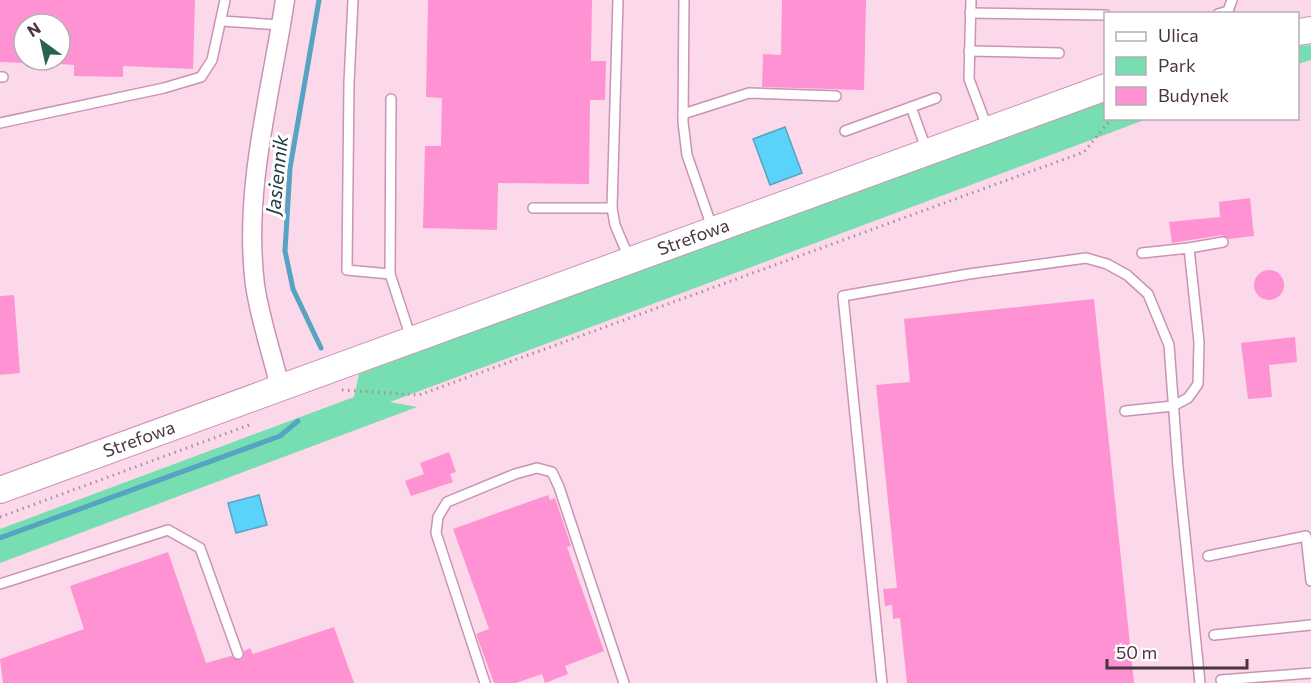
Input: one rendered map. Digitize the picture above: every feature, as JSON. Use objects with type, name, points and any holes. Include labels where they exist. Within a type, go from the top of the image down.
[{"type":"street","points":[[279,387],[255,286],[252,224],[255,169],[285,0]]},
{"type":"street","name":"Strefowa","points":[[0,490],[279,387],[714,232],[1104,88]]},
{"type":"lane","points":[[0,123],[164,88],[201,77],[212,60],[225,0]]},
{"type":"lane","points":[[353,0],[349,83],[347,270],[390,274]]},
{"type":"lane","points":[[618,0],[612,208],[615,225],[630,261]]},
{"type":"lane","points":[[684,0],[683,114],[687,155],[714,232]]},
{"type":"lane","points":[[970,0],[969,79],[988,129]]},
{"type":"lane","points":[[1225,12],[1228,11],[1232,0]]},
{"type":"lane","points":[[970,13],[1104,15]]},
{"type":"lane","points":[[221,21],[281,26]]},
{"type":"lane","points":[[969,51],[1059,53]]},
{"type":"lane","points":[[683,114],[749,93],[836,96]]},
{"type":"lane","points":[[845,130],[936,98]]},
{"type":"lane","points":[[391,99],[390,274],[411,340]]},
{"type":"lane","points":[[911,107],[928,153]]},
{"type":"lane","points":[[533,208],[612,208]]},
{"type":"lane","points":[[1142,253],[1223,242]]},
{"type":"lane","points":[[1125,411],[1173,406],[1188,398],[1198,384],[1199,342],[1189,248]]},
{"type":"lane","points":[[882,683],[843,296],[1086,258],[1107,264],[1127,275],[1148,294],[1169,345],[1200,683]]},
{"type":"lane","points":[[485,683],[436,533],[438,517],[447,502],[480,486],[537,468],[552,472],[560,487],[624,683]]},
{"type":"lane","points":[[0,584],[168,530],[200,548],[238,654]]},
{"type":"lane","points":[[1208,556],[1306,536],[1311,581]]},
{"type":"lane","points":[[1214,635],[1311,625]]},
{"type":"lane","points":[[1221,680],[1311,673]]},
{"type":"path","points":[[341,390],[419,395],[1084,152],[1110,120]]},
{"type":"path","points":[[0,517],[258,421]]},
{"type":"green space","points":[[1311,45],[1311,60],[1299,64],[1299,46]]},
{"type":"green space","points":[[1104,99],[1104,120],[1144,120],[390,402],[417,407],[0,563],[0,529],[354,397],[359,374]]},
{"type":"water","points":[[785,127],[802,173],[770,185],[753,139]]},
{"type":"water","points":[[259,495],[267,525],[236,533],[228,503]]},
{"type":"building","points":[[0,0],[195,0],[193,69],[123,66],[123,77],[74,76],[72,12],[12,12],[12,62],[0,62]]},
{"type":"building","points":[[428,0],[592,0],[591,61],[606,61],[605,100],[590,100],[589,184],[498,183],[497,230],[423,228],[425,146],[441,146],[442,98],[426,97]]},
{"type":"building","points":[[782,0],[866,0],[864,90],[762,87],[763,54],[781,55]]},
{"type":"building","points":[[1250,198],[1254,236],[1229,239],[1222,235],[1172,243],[1169,222],[1220,217],[1219,202]]},
{"type":"building","points":[[1269,270],[1280,274],[1284,285],[1280,296],[1269,300],[1258,296],[1254,285],[1258,274]]},
{"type":"building","points":[[14,295],[20,373],[0,375],[0,296]]},
{"type":"building","points":[[1094,299],[1134,683],[907,683],[900,618],[893,619],[892,605],[885,606],[883,589],[897,588],[876,385],[910,382],[904,319]]},
{"type":"building","points":[[1295,337],[1297,362],[1269,365],[1272,397],[1248,399],[1241,343]]},
{"type":"building","points":[[449,452],[456,472],[450,474],[453,482],[411,496],[405,481],[424,474],[420,463]]},
{"type":"building","points":[[548,495],[550,500],[555,498],[571,546],[567,547],[604,651],[565,666],[568,674],[545,683],[542,674],[516,683],[494,683],[476,634],[489,629],[453,529]]},
{"type":"building","points":[[168,552],[206,663],[231,656],[240,660],[244,656],[244,651],[250,648],[253,654],[334,627],[354,683],[3,683],[0,659],[84,629],[70,586]]},
{"type":"waterway","name":"Jasiennik","points":[[319,0],[290,168],[285,251],[293,289],[321,348]]},
{"type":"waterway","name":"Jasiennik","points":[[0,538],[280,436],[298,421]]}]
